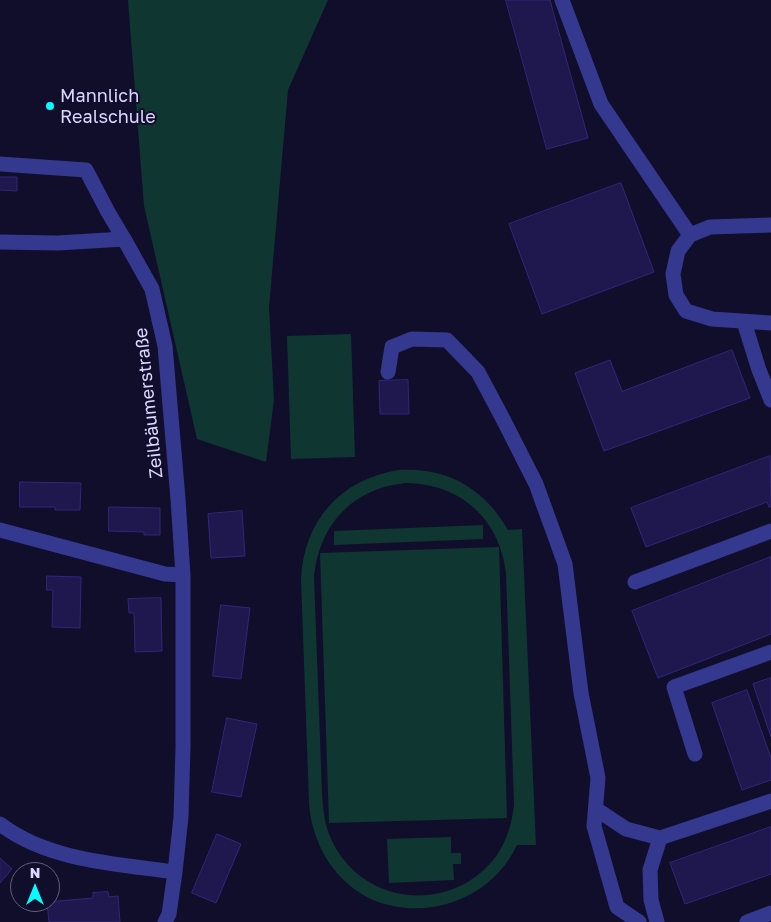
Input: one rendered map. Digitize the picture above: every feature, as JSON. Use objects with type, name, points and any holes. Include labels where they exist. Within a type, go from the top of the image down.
[{"type":"street","points":[[562,0],[601,104],[690,235]]},
{"type":"street","name":"Zeilbäumerstraße","points":[[0,164],[86,170],[152,288],[165,346],[183,575],[181,817],[175,872],[169,914],[166,922]]},
{"type":"street","points":[[771,225],[710,227],[690,235],[678,250],[673,274],[676,295],[686,311],[712,319],[771,323]]},
{"type":"street","points":[[0,242],[58,243],[124,239]]},
{"type":"street","points":[[744,322],[759,370],[771,400]]},
{"type":"street","points":[[388,372],[392,347],[412,339],[447,340],[478,372],[536,484],[565,564],[581,693],[598,778],[594,826],[617,907],[640,922]]},
{"type":"street","points":[[0,530],[165,574],[183,575]]},
{"type":"street","points":[[634,582],[771,531]]},
{"type":"street","points":[[696,754],[674,687],[771,652]]},
{"type":"street","points":[[596,809],[626,829],[660,838],[771,802]]},
{"type":"street","points":[[0,824],[9,831],[46,849],[93,861],[175,872]]},
{"type":"street","points":[[657,922],[651,900],[650,870],[660,838]]},
{"type":"street","points":[[747,922],[771,913]]},
{"type":"green space","points":[[128,0],[328,0],[288,90],[269,307],[274,400],[266,462],[197,439],[144,206]]},
{"type":"green space","points":[[351,334],[355,457],[291,459],[287,336]]},
{"type":"green space","points":[[399,470],[416,470],[433,472],[448,477],[463,483],[488,502],[508,530],[522,529],[536,845],[517,845],[506,864],[492,879],[475,892],[456,901],[436,907],[394,906],[373,900],[359,892],[336,872],[328,860],[320,847],[311,818],[301,579],[304,558],[309,539],[318,521],[329,506],[343,493],[359,483],[378,475]],"holes":[[[405,483],[443,489],[460,497],[474,508],[486,521],[495,536],[502,554],[506,573],[514,805],[504,843],[497,855],[478,875],[456,888],[431,895],[407,895],[383,889],[361,876],[342,858],[327,829],[322,793],[314,576],[317,557],[323,540],[331,525],[354,501],[386,487]]]},
{"type":"green space","points":[[483,525],[483,539],[334,545],[334,531]]},
{"type":"green space","points":[[499,547],[507,818],[329,823],[320,553]]},
{"type":"green space","points":[[451,837],[451,853],[461,853],[461,864],[453,864],[454,880],[389,883],[387,839]]},
{"type":"building","points":[[506,0],[550,0],[588,138],[547,149]]},
{"type":"building","points":[[0,177],[17,177],[17,191],[0,190]]},
{"type":"building","points":[[621,183],[654,272],[542,314],[509,224]]},
{"type":"building","points":[[732,350],[750,398],[604,451],[575,373],[610,360],[622,391]]},
{"type":"building","points":[[408,380],[409,414],[380,414],[379,381]]},
{"type":"building","points":[[770,456],[771,507],[769,507],[767,502],[646,547],[631,508]]},
{"type":"building","points":[[20,482],[81,483],[80,510],[55,510],[55,507],[20,507]]},
{"type":"building","points":[[109,507],[160,508],[160,535],[144,535],[144,532],[109,531]]},
{"type":"building","points":[[242,511],[245,556],[211,558],[208,514]]},
{"type":"building","points":[[771,557],[771,634],[658,678],[632,611]]},
{"type":"building","points":[[47,576],[81,577],[80,628],[52,627],[53,590],[47,590]]},
{"type":"building","points":[[161,598],[162,651],[135,652],[134,613],[129,613],[128,599]]},
{"type":"building","points":[[221,605],[250,608],[241,679],[213,676]]},
{"type":"building","points":[[771,678],[771,737],[753,684]]},
{"type":"building","points":[[747,690],[771,758],[771,780],[742,790],[712,703]]},
{"type":"building","points":[[227,718],[257,724],[241,797],[212,792]]},
{"type":"building","points":[[771,827],[771,874],[685,904],[670,863]]},
{"type":"building","points":[[217,834],[241,844],[216,903],[192,893]]},
{"type":"building","points":[[0,858],[10,867],[10,871],[0,883]]},
{"type":"building","points":[[108,892],[109,897],[118,896],[120,922],[49,922],[48,912],[60,912],[60,901],[93,898],[93,893]]},
{"type":"place","name":"Mannlich Realschule","points":[[50,106]]}]
